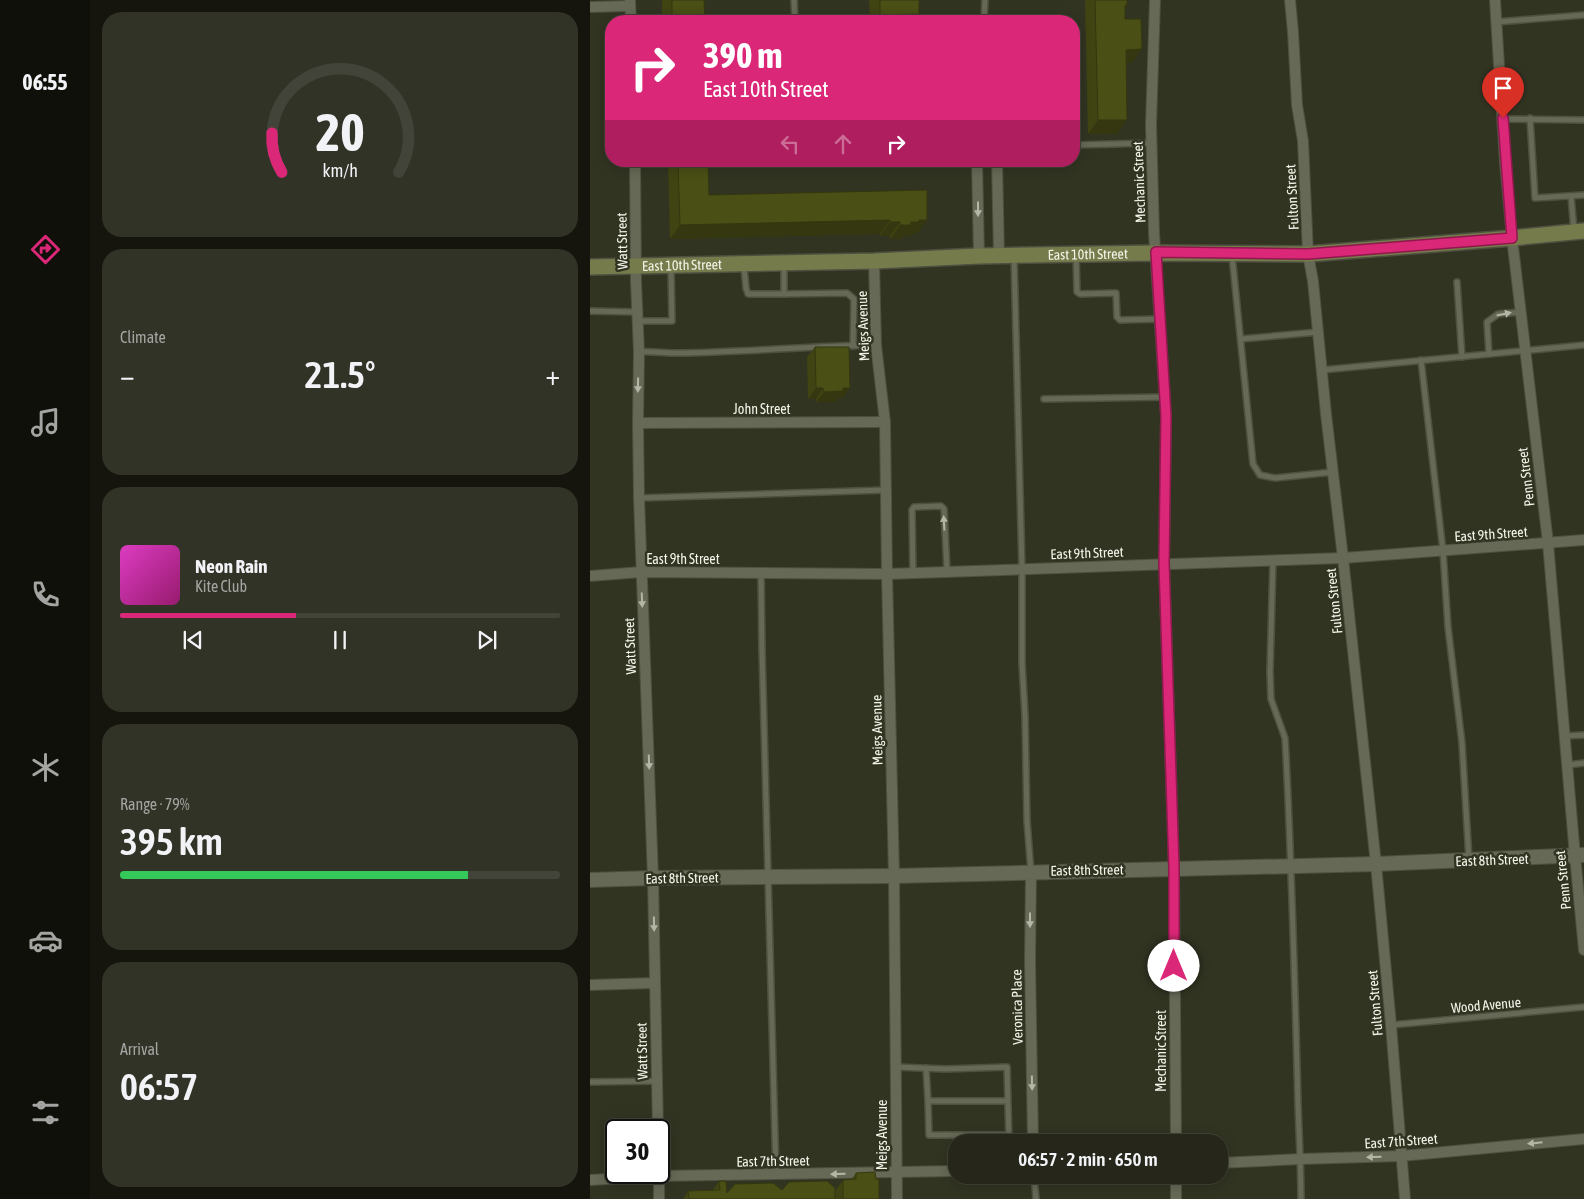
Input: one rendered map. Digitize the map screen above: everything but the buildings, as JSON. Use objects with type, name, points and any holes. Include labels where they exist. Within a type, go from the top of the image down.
[{"type":"main road","name":"East 10th Street","points":[[590,267],[874,261],[979,256],[1156,252],[1308,254],[1579,232]]},
{"type":"main road","name":"East 8th Street","points":[[590,880],[894,876],[1376,864],[1579,856]]},
{"type":"street","name":"Mechanic Street","points":[[1155,0],[1152,143],[1156,252],[1166,416],[1164,563],[1174,868],[1176,1134]]},
{"type":"street","name":"Fulton Street","points":[[1290,0],[1294,32],[1297,105],[1303,141],[1308,254],[1313,281],[1376,864],[1391,1025],[1404,1199]]},
{"type":"street","name":"Penn Street","points":[[1495,0],[1512,238],[1548,543],[1564,736],[1579,856],[1584,950]]},
{"type":"street","points":[[590,8],[630,3]]},
{"type":"street","name":"Watt Street","points":[[635,167],[639,352],[639,498],[653,878],[658,1119]]},
{"type":"street","points":[[977,167],[979,256]]},
{"type":"street","points":[[997,167],[1006,256]]},
{"type":"street","name":"Meigs Avenue","points":[[874,261],[876,345],[886,422],[887,574],[894,876],[897,1199]]},
{"type":"street","name":"John Street","points":[[638,423],[886,422]]},
{"type":"street","name":"East 9th Street","points":[[590,576],[641,572],[887,574],[1343,558],[1584,540]]},
{"type":"street","name":"Veronica Place","points":[[1031,872],[1030,962],[1033,1134]]},
{"type":"street","points":[[590,985],[654,982]]},
{"type":"street","name":"East 7th Street","points":[[1228,1163],[1401,1156],[1584,1138]]},
{"type":"street","name":"East 7th Street","points":[[670,1172],[776,1175],[948,1171]]},
{"type":"street","name":"East 7th Street","points":[[590,1180],[605,1178]]},
{"type":"street","points":[[659,1184],[660,1199]]},
{"type":"street","points":[[1176,1184],[1176,1199]]},
{"type":"lane","points":[[794,0],[795,15]]},
{"type":"lane","points":[[984,15],[985,0]]},
{"type":"lane","points":[[1496,22],[1584,15]]},
{"type":"lane","points":[[1503,118],[1584,120]]},
{"type":"lane","points":[[1530,118],[1535,198],[1584,195]]},
{"type":"lane","points":[[1080,145],[1152,143]]},
{"type":"lane","points":[[1571,196],[1579,232]]},
{"type":"lane","points":[[1231,252],[1252,464],[1260,474],[1274,478],[1333,472]]},
{"type":"lane","points":[[1076,255],[1077,292],[1080,294],[1116,293],[1117,317],[1120,320],[1160,319]]},
{"type":"lane","points":[[1006,256],[1022,569],[1022,663],[1027,821],[1031,872]]},
{"type":"lane","points":[[784,263],[784,294]]},
{"type":"lane","points":[[744,264],[748,294],[847,293],[854,299],[853,346]]},
{"type":"lane","points":[[590,311],[672,321],[670,265]]},
{"type":"lane","points":[[1457,282],[1462,356]]},
{"type":"lane","points":[[1489,354],[1487,322],[1498,314],[1521,312]]},
{"type":"lane","points":[[1241,339],[1318,332]]},
{"type":"lane","points":[[639,352],[675,353],[876,345]]},
{"type":"lane","points":[[1322,370],[1584,345]]},
{"type":"lane","points":[[1421,360],[1443,551],[1448,626],[1462,743],[1470,861]]},
{"type":"lane","points":[[1044,400],[1164,398]]},
{"type":"lane","points":[[639,498],[886,490]]},
{"type":"lane","points":[[913,573],[912,510],[914,507],[941,506],[944,509],[947,572]]},
{"type":"lane","points":[[1273,560],[1270,663],[1271,699],[1285,738],[1291,866],[1301,1199]]},
{"type":"lane","points":[[761,573],[776,1175]]},
{"type":"lane","points":[[1564,736],[1584,735]]},
{"type":"lane","points":[[1567,765],[1584,764]]},
{"type":"lane","name":"Wood Avenue","points":[[1391,1025],[1584,1007]]},
{"type":"lane","points":[[896,1066],[962,1069],[1007,1067],[1009,1134]]},
{"type":"lane","points":[[926,1068],[929,1135],[948,1135]]},
{"type":"lane","points":[[590,1082],[656,1081]]},
{"type":"lane","points":[[928,1101],[1007,1101]]},
{"type":"lane","points":[[1035,1184],[1036,1199]]},
{"type":"route","points":[[1174,966],[1174,868],[1164,563],[1166,416],[1156,252],[1308,254],[1512,238],[1503,118]]}]
